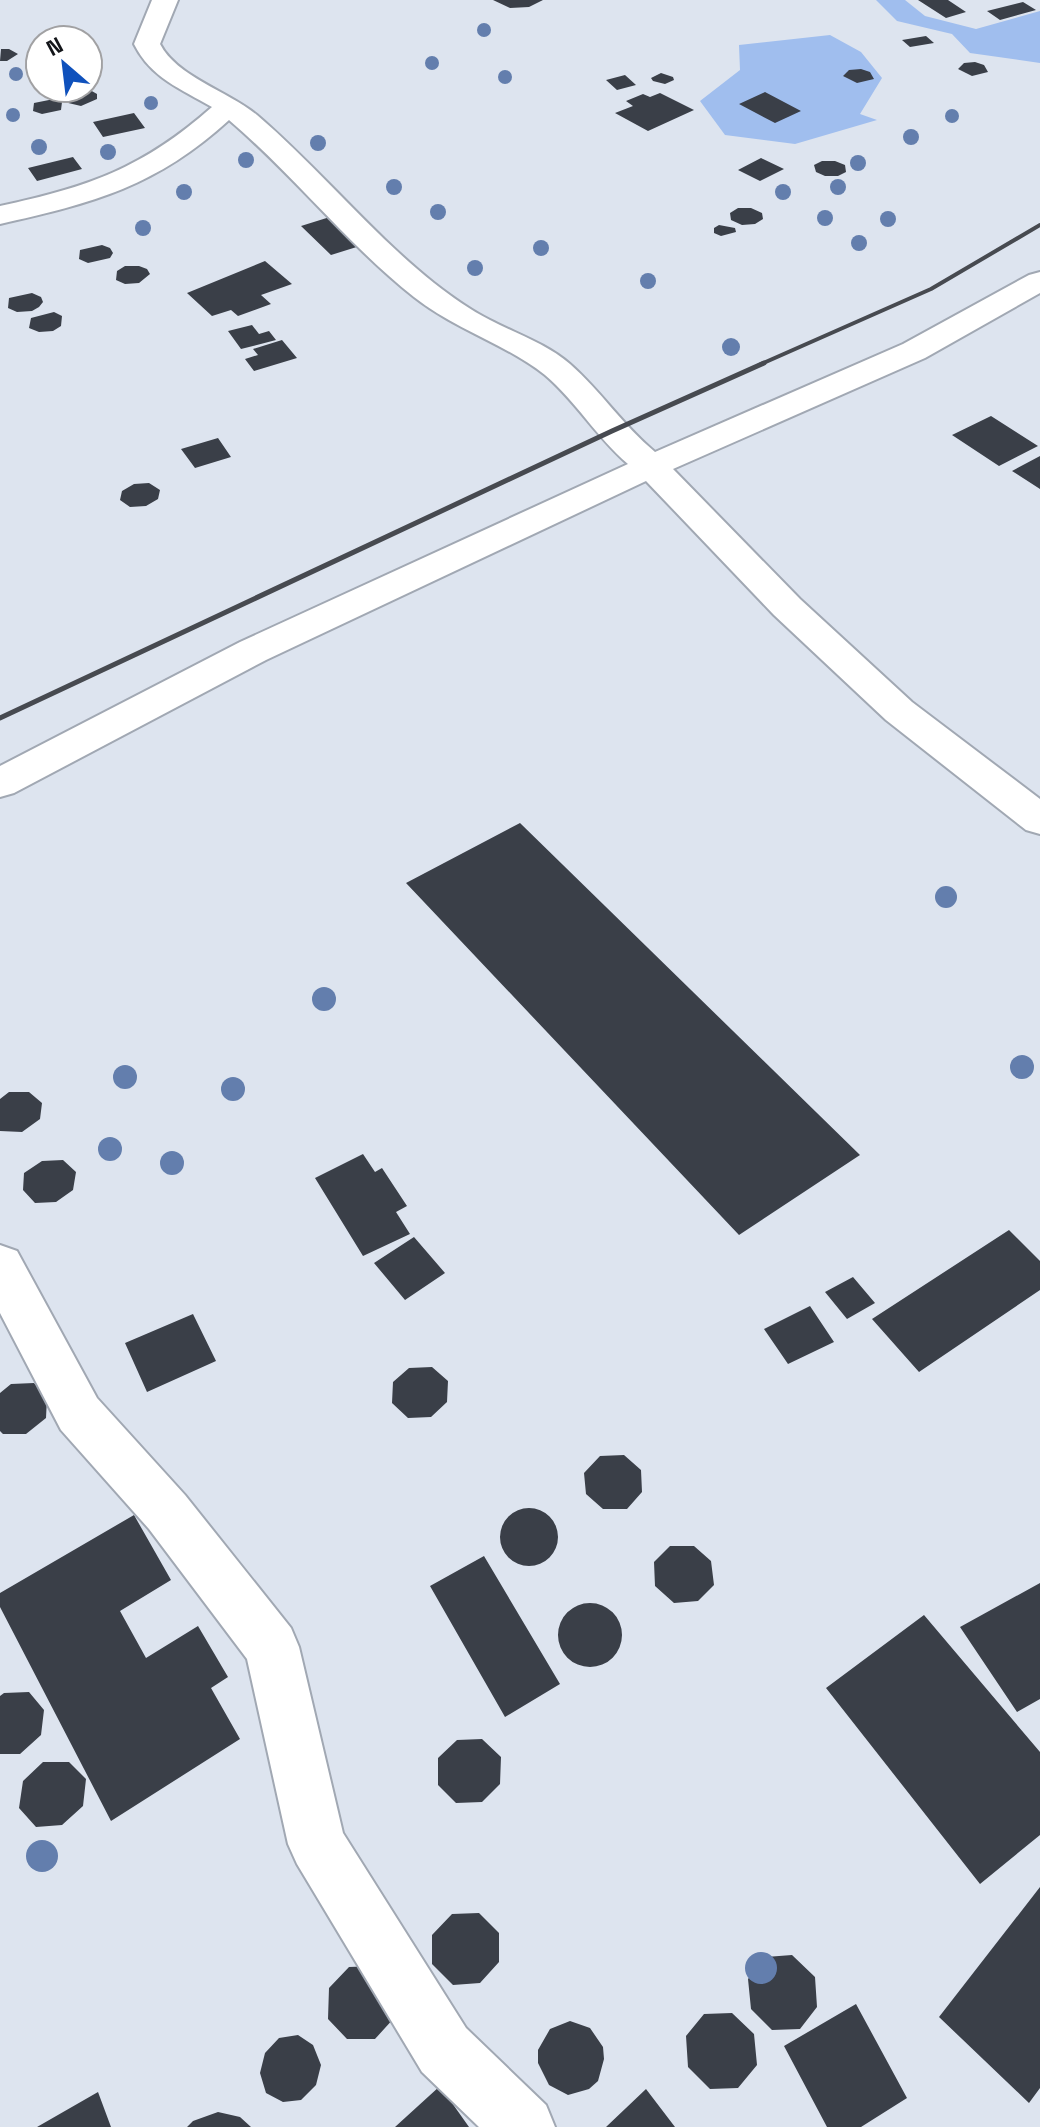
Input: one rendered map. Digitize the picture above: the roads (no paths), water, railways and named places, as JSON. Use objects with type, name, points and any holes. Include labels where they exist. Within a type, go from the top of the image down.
[{"type":"street","points":[[165,0],[148,35],[150,54],[169,72],[229,106],[289,157],[379,253],[458,315],[535,354],[558,371],[612,431],[651,466],[787,607],[899,711],[1040,820]]},
{"type":"street","points":[[0,215],[101,188],[145,169],[179,150],[229,106]]},
{"type":"street","points":[[0,783],[253,651],[651,466],[914,351],[1040,281]]},
{"type":"street","points":[[0,1266],[79,1414],[167,1512],[272,1647],[317,1844],[444,2050],[524,2127]]},
{"type":"railway","points":[[759,365],[931,289],[1040,225]]},
{"type":"railway","points":[[0,718],[764,363]]}]
